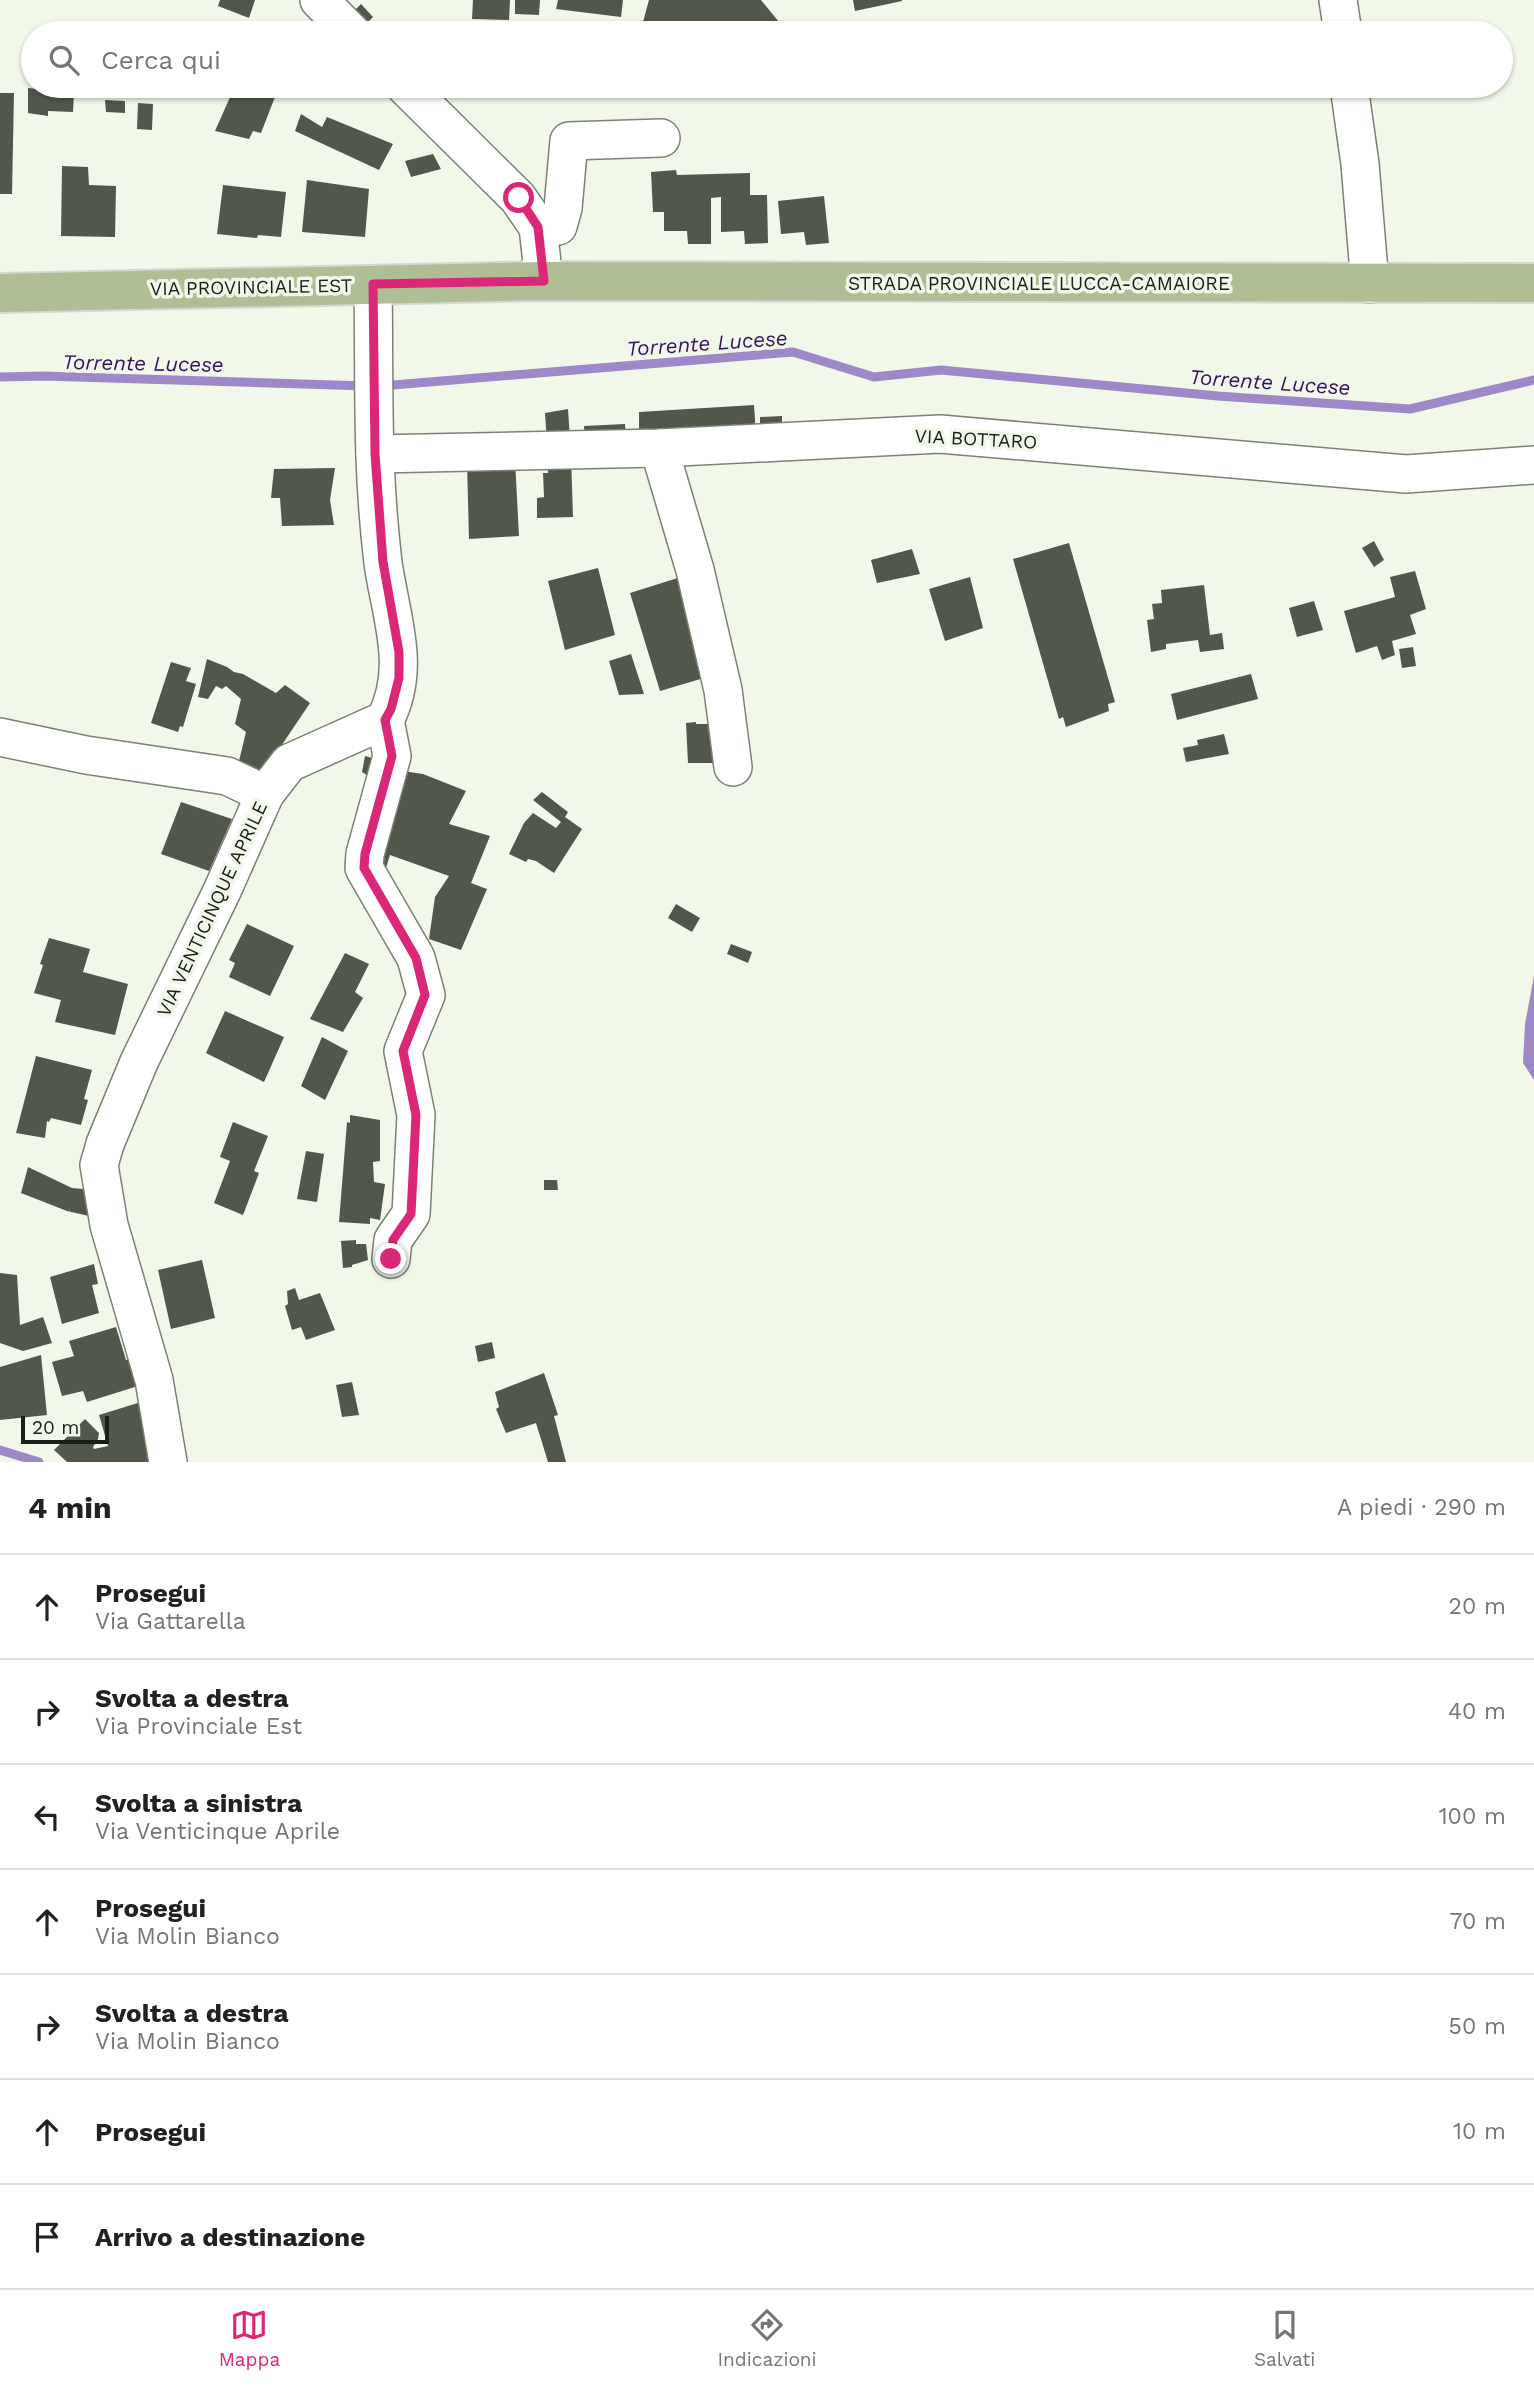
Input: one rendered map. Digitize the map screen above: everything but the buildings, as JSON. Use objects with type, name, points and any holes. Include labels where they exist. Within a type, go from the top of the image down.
[{"type":"main road","name":"STRADA PROVINCIALE LUCCA-CAMAIORE","points":[[544,281],[1534,283]]},
{"type":"main road","name":"VIA PROVINCIALE EST","points":[[0,293],[544,281]]},
{"type":"street","points":[[319,0],[340,21]]},
{"type":"street","points":[[1338,0],[1341,21]]},
{"type":"street","points":[[417,98],[519,198],[538,227],[544,281]]},
{"type":"street","points":[[1351,98],[1360,164],[1370,284]]},
{"type":"street","points":[[538,227],[558,226],[563,208],[569,141],[661,138]]},
{"type":"street","points":[[373,284],[375,445],[383,562],[399,652],[399,678],[391,709],[385,720],[392,756],[365,854],[364,868],[416,958],[425,995],[403,1051],[416,1115],[411,1214],[393,1240],[391,1259]]},
{"type":"street","name":"VIA BOTTARO","points":[[375,445],[659,448],[940,434],[1406,474],[1534,465]]},
{"type":"street","points":[[659,448],[695,570],[723,690],[733,767]]},
{"type":"street","name":"VIA VENTICINQUE APRILE","points":[[168,1462],[154,1380],[109,1225],[100,1165],[105,1144],[139,1062],[222,891],[265,794],[289,763],[385,720]]},
{"type":"street","points":[[0,737],[86,755],[227,776],[265,794]]},
{"type":"shaded area","points":[[1534,976],[1534,1080],[1523,1063],[1525,1024]]},
{"type":"waterway","name":"Torrente Lucese","points":[[381,386],[793,352],[874,377],[941,370],[1218,396],[1410,409],[1534,380]]},
{"type":"waterway","name":"Torrente Lucese","points":[[0,377],[367,386]]},
{"type":"waterway","points":[[0,1450],[39,1462]]},
{"type":"route","points":[[391,1259],[393,1240],[411,1214],[416,1115],[403,1051],[425,995],[416,958],[364,868],[365,854],[392,756],[385,720],[391,709],[399,678],[399,652],[383,562],[375,454],[373,284],[544,281],[538,227],[519,198]]}]
